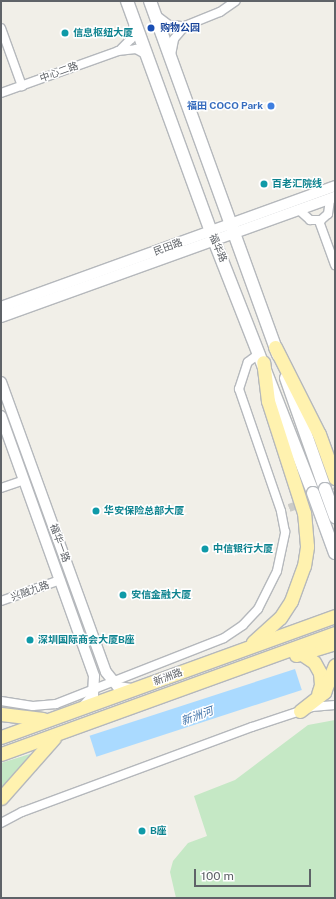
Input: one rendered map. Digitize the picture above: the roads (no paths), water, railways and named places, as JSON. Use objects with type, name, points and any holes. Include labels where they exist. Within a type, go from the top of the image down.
[{"type":"main road","name":"福华路","points":[[127,1],[212,236],[261,357],[335,553]]},
{"type":"main road","name":"福华路","points":[[150,1],[335,517]]},
{"type":"main road","points":[[275,347],[319,434],[335,478]]},
{"type":"main road","points":[[236,652],[265,633],[291,601],[304,566],[306,546],[304,513],[268,401],[261,357]]},
{"type":"main road","name":"新洲路","points":[[1,737],[335,616]]},
{"type":"main road","name":"新洲路","points":[[1,754],[335,633]]},
{"type":"main road","points":[[254,662],[302,654],[335,644]]},
{"type":"main road","points":[[302,654],[314,662],[320,673],[321,685],[315,700]]},
{"type":"main road","points":[[300,711],[315,700],[327,687],[335,670]]},
{"type":"main road","points":[[1,714],[33,720],[59,716]]},
{"type":"main road","points":[[1,798],[43,747],[64,731]]},
{"type":"street","points":[[154,13],[170,25],[185,26],[220,12],[236,1]]},
{"type":"street","name":"中心二路","points":[[118,51],[131,39],[133,17]]},
{"type":"street","points":[[171,60],[173,42],[185,26]]},
{"type":"street","points":[[1,28],[22,86]]},
{"type":"street","name":"中心二路","points":[[1,93],[118,51],[136,50],[147,55]]},
{"type":"street","name":"民田路","points":[[1,307],[232,229],[335,186]]},
{"type":"street","points":[[299,210],[310,220],[319,221],[328,214],[332,198]]},
{"type":"street","name":"民田路","points":[[232,229],[299,210],[332,198]]},
{"type":"street","points":[[319,221],[335,265]]},
{"type":"street","name":"民田路","points":[[1,317],[212,236]]},
{"type":"street","points":[[1,701],[41,707],[95,690],[224,638],[251,618],[265,598],[277,571],[284,542],[285,509],[239,387],[250,358],[261,357]]},
{"type":"street","name":"福华一路","points":[[1,382],[106,672],[112,683]]},
{"type":"street","name":"福华一路","points":[[1,416],[3,427],[24,480],[94,676],[95,690]]},
{"type":"street","points":[[3,427],[16,422]]},
{"type":"street","points":[[1,488],[24,480]]},
{"type":"street","name":"兴融九路","points":[[1,601],[60,580]]},
{"type":"street","points":[[112,683],[122,689],[133,690]]},
{"type":"street","points":[[81,708],[92,696],[95,690]]},
{"type":"street","points":[[1,823],[29,810],[300,711],[321,705],[335,705]]},
{"type":"water","name":"新洲河","points":[[295,669],[302,690],[96,757],[90,736]]},
{"type":"tunnel","points":[[289,508],[335,491]]},
{"type":"place","name":"购物公园","points":[[151,28]]},
{"type":"place","name":"信息枢纽大厦","points":[[65,33]]},
{"type":"place","name":"福田 COCO Park","points":[[271,106]]},
{"type":"place","name":"百老汇院线","points":[[264,184]]},
{"type":"place","name":"华安保险总部大厦","points":[[96,511]]},
{"type":"place","name":"中信银行大厦","points":[[205,549]]},
{"type":"place","name":"安信金融大厦","points":[[123,595]]},
{"type":"place","name":"深圳国际商会大厦B座","points":[[30,640]]},
{"type":"place","name":"B座","points":[[142,831]]}]
